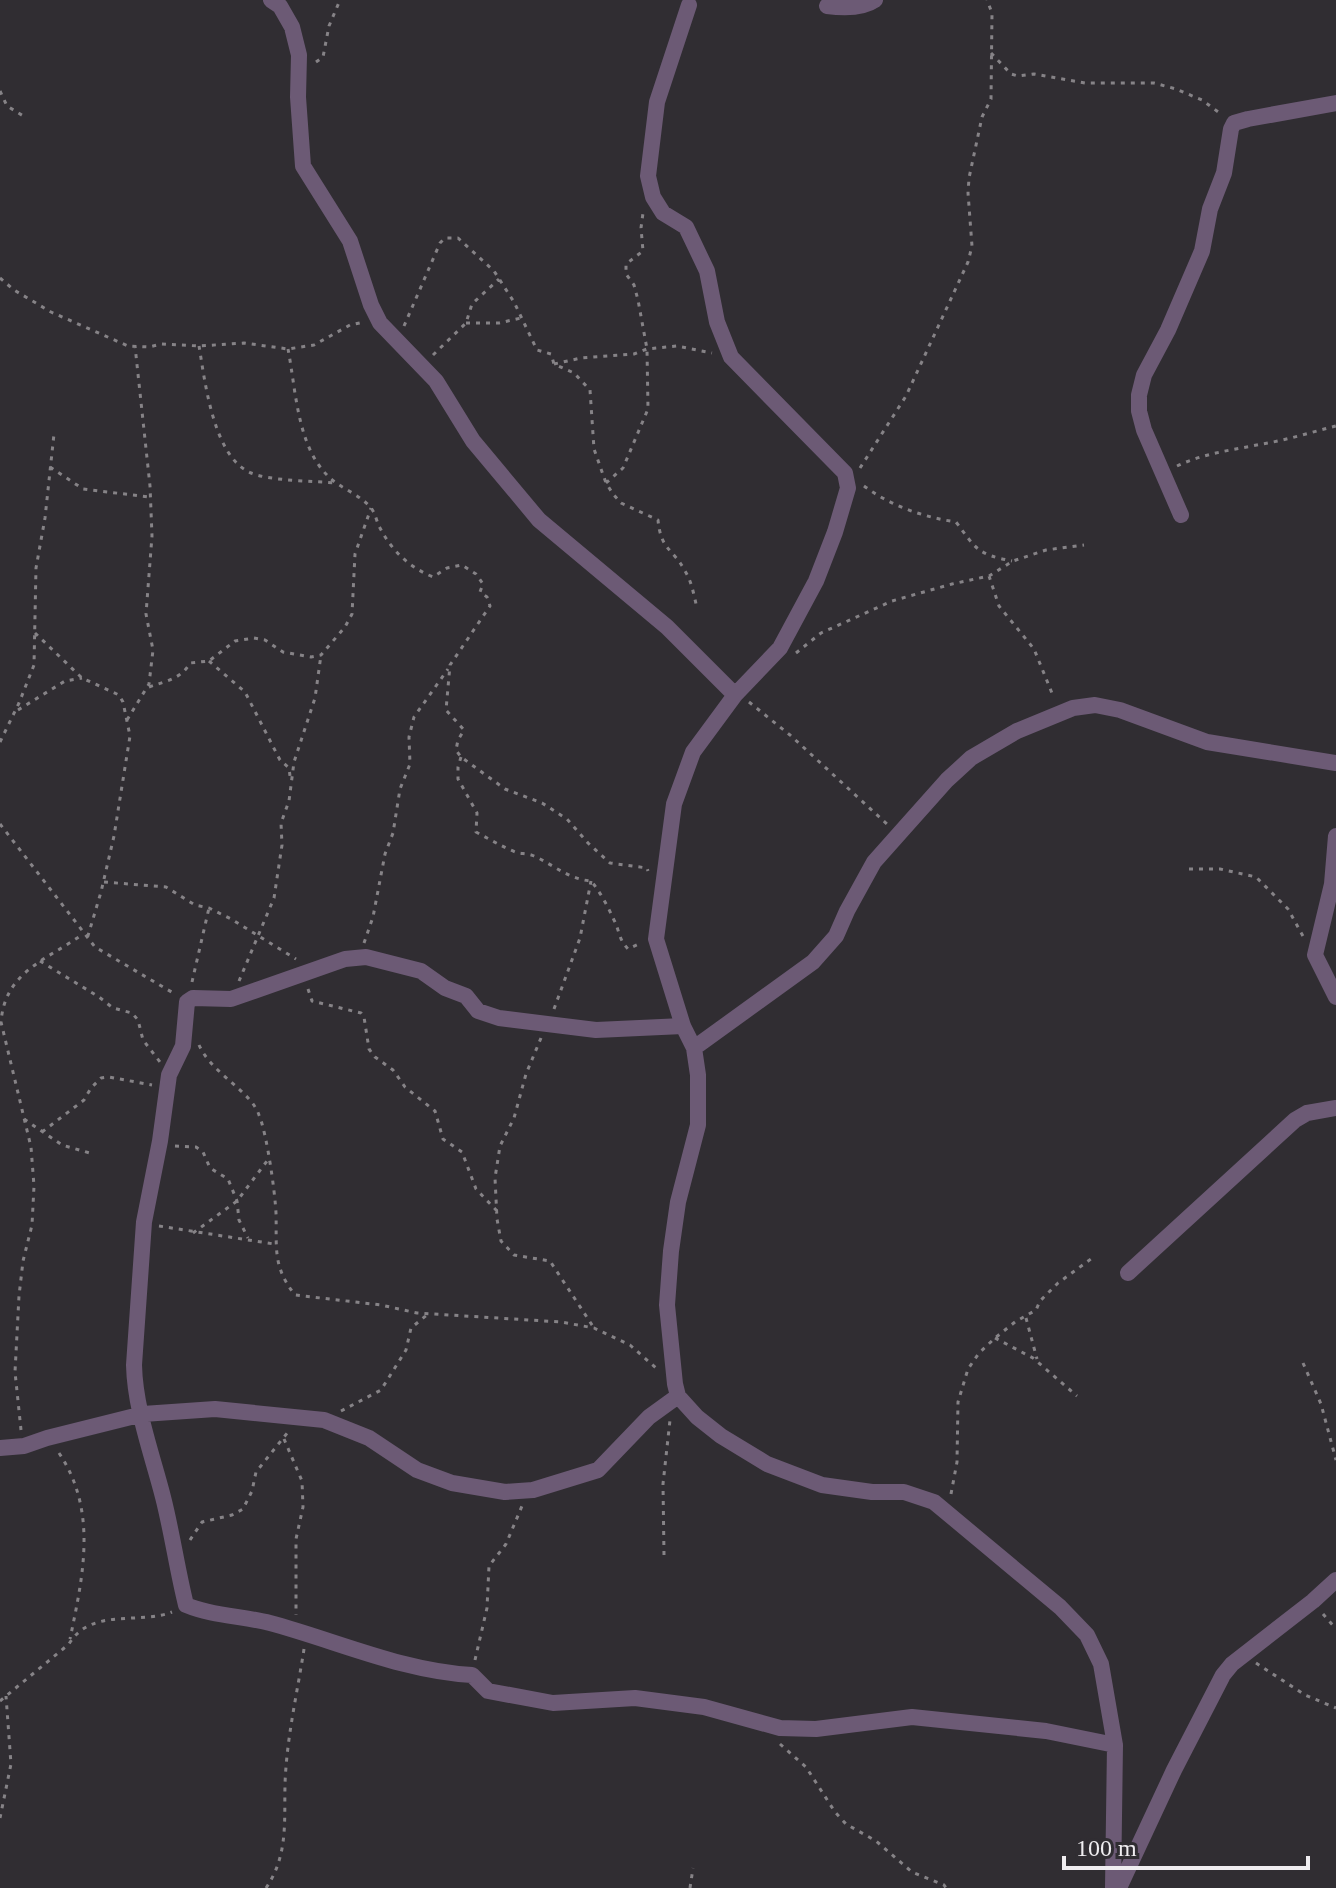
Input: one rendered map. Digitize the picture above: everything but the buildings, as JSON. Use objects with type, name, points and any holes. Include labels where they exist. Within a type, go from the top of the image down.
[{"type":"street","points":[[271,0],[280,6],[292,27],[299,55],[303,166],[350,241],[380,323],[436,381],[473,441],[539,520],[667,627],[735,695]]},
{"type":"street","points":[[827,6],[868,4],[875,0]]},
{"type":"street","points":[[689,5],[657,102],[648,176],[653,197],[663,213],[686,227],[707,271],[717,322],[731,357],[845,473],[848,488],[816,581],[780,648],[735,695],[693,752],[674,804],[656,939],[683,1026],[694,1048],[698,1075],[698,1125],[678,1202],[667,1305],[675,1394],[721,1436],[767,1464],[822,1485],[872,1492],[904,1492],[934,1502],[1060,1607],[1087,1635],[1101,1664],[1115,1745],[1116,1888]]},
{"type":"street","points":[[1181,515],[1144,430],[1139,395],[1144,375],[1168,330],[1202,251],[1203,238],[1224,173],[1234,123],[1336,103]]},
{"type":"street","points":[[694,1048],[813,962],[836,936],[874,862],[947,780],[971,758],[1017,731],[1059,713],[1095,705],[1120,710],[1207,742],[1336,763]]},
{"type":"street","points":[[1336,836],[1332,884],[1315,955],[1336,997]]},
{"type":"street","points":[[683,1026],[596,1030],[499,1018],[478,1011],[466,996],[445,988],[421,971],[389,961],[359,958],[345,959],[231,999],[193,998],[187,1002],[186,1031],[168,1081],[144,1222],[134,1365],[186,1605],[301,1632],[366,1655],[472,1675],[488,1691],[553,1703],[635,1698],[704,1707],[780,1728],[816,1729],[912,1717],[1046,1731],[1115,1745]]},
{"type":"street","points":[[1128,1273],[1295,1120],[1307,1113],[1336,1108]]},
{"type":"street","points":[[0,1448],[24,1446],[143,1414],[215,1409],[324,1420],[369,1438],[417,1470],[452,1483],[505,1492],[533,1490],[598,1470],[675,1394]]},
{"type":"street","points":[[1116,1888],[1223,1675],[1336,1580]]},
{"type":"path","points":[[299,76],[323,57],[329,26],[340,0]]},
{"type":"path","points":[[987,0],[992,13],[991,99],[982,117],[969,178],[972,246],[968,262],[906,396],[853,479],[879,497],[926,518],[956,522],[978,552],[1013,561]]},
{"type":"path","points":[[990,52],[1011,74],[1018,76],[1034,74],[1085,83],[1154,83],[1176,89],[1202,100],[1234,123]]},
{"type":"path","points":[[0,91],[7,106],[25,117]]},
{"type":"path","points":[[606,483],[623,468],[648,409],[647,349],[634,285],[626,274],[626,264],[643,251],[641,228],[644,210]]},
{"type":"path","points":[[397,340],[420,283],[445,238],[458,238],[499,279],[537,350],[551,354],[554,364],[574,373],[590,390],[594,449],[606,483],[621,503],[658,520],[659,535],[665,547],[684,567],[697,608]]},
{"type":"path","points":[[0,278],[51,312],[128,346],[244,343],[288,349],[314,345],[350,325],[380,323]]},
{"type":"path","points":[[422,366],[466,323],[472,304],[499,279]]},
{"type":"path","points":[[466,323],[499,323],[521,317]]},
{"type":"path","points":[[127,720],[147,687],[153,650],[146,614],[152,536],[135,346]]},
{"type":"path","points":[[199,346],[210,414],[240,467],[254,474],[337,483]]},
{"type":"path","points":[[554,364],[677,346],[731,357]]},
{"type":"path","points":[[288,349],[304,431],[313,456],[328,477],[371,508],[396,553],[414,570],[433,577],[447,568],[462,565],[476,574],[483,584],[480,592],[487,597],[490,606],[414,717],[409,737],[410,764],[397,803],[397,815],[385,854],[373,917],[359,958]]},
{"type":"path","points":[[1163,473],[1193,458],[1336,426]]},
{"type":"path","points":[[0,742],[34,665],[36,568],[54,434]]},
{"type":"path","points":[[50,467],[83,489],[149,497]]},
{"type":"path","points":[[290,779],[315,698],[321,655],[352,614],[355,554],[371,508]]},
{"type":"path","points":[[790,657],[821,633],[892,601],[989,576],[1013,561],[1046,550],[1084,545]]},
{"type":"path","points":[[989,576],[999,606],[1034,649],[1059,713]]},
{"type":"path","points":[[35,633],[47,648],[82,678],[119,695],[130,736],[104,882],[87,939]]},
{"type":"path","points":[[147,687],[176,678],[185,672],[190,663],[209,661],[235,641],[254,638],[265,640],[283,652],[311,657],[321,655]]},
{"type":"path","points":[[209,661],[245,692],[280,760],[289,768],[290,779],[289,801],[281,823],[282,845],[274,898],[231,999]]},
{"type":"path","points":[[449,667],[446,710],[464,730],[456,750],[461,757],[505,789],[542,803],[567,819],[610,863],[647,868],[651,876]]},
{"type":"path","points":[[16,711],[65,681],[82,678]]},
{"type":"path","points":[[735,695],[749,702],[790,735],[898,835]]},
{"type":"path","points":[[461,757],[458,779],[477,813],[476,832],[486,840],[517,853],[533,855],[553,869],[582,881],[591,881]]},
{"type":"path","points":[[0,824],[95,947],[187,1002],[209,908]]},
{"type":"path","points":[[1189,869],[1220,869],[1256,877],[1288,909],[1294,924],[1315,955]]},
{"type":"path","points":[[591,881],[601,893],[619,939],[628,949],[640,944],[649,934],[656,939]]},
{"type":"path","points":[[591,881],[580,938],[526,1074],[514,1118],[500,1146],[495,1178],[501,1241],[514,1255],[550,1261],[594,1328]]},
{"type":"path","points":[[104,882],[166,887],[195,905],[209,908],[259,936],[310,971],[308,991],[312,1001],[361,1013],[369,1049],[393,1070],[412,1094],[435,1111],[443,1139],[462,1152],[476,1189],[497,1211]]},
{"type":"path","points":[[24,1446],[15,1372],[19,1296],[32,1225],[34,1186],[31,1147],[1,1014],[9,991],[22,973],[83,934]]},
{"type":"path","points":[[40,961],[113,1008],[132,1013],[138,1020],[143,1040],[168,1081]]},
{"type":"path","points":[[186,1031],[197,1041],[206,1060],[259,1113],[276,1211],[274,1244],[281,1277],[295,1295],[429,1314],[561,1322],[594,1328],[630,1345],[675,1394],[663,1484],[664,1555]]},
{"type":"path","points":[[42,1132],[84,1100],[101,1078],[168,1081]]},
{"type":"path","points":[[24,1119],[73,1150],[93,1154]]},
{"type":"path","points":[[160,1141],[181,1147],[196,1147],[203,1152],[210,1168],[228,1179],[237,1201],[239,1220],[248,1238]]},
{"type":"path","points":[[193,1233],[237,1201],[268,1159]]},
{"type":"path","points":[[144,1222],[193,1233],[248,1238],[274,1244]]},
{"type":"path","points":[[948,1514],[957,1462],[961,1385],[979,1353],[1015,1322],[1026,1318],[1058,1283],[1095,1256]]},
{"type":"path","points":[[324,1420],[381,1390],[406,1350],[411,1328],[429,1314]]},
{"type":"path","points":[[1026,1318],[1038,1363]]},
{"type":"path","points":[[995,1338],[1038,1363],[1077,1396]]},
{"type":"path","points":[[1303,1363],[1321,1404],[1336,1460]]},
{"type":"path","points":[[176,1562],[202,1522],[243,1509],[252,1491],[256,1472],[301,1417]]},
{"type":"path","points":[[47,1438],[69,1467],[80,1496],[85,1544],[84,1572],[69,1644]]},
{"type":"path","points":[[266,1888],[281,1861],[285,1839],[286,1767],[301,1632],[296,1539],[303,1507],[302,1481],[284,1438]]},
{"type":"path","points":[[472,1675],[487,1608],[489,1566],[506,1544],[520,1508],[533,1490]]},
{"type":"path","points":[[1313,1601],[1336,1629]]},
{"type":"path","points":[[0,1701],[69,1644],[75,1633],[110,1618],[162,1616],[186,1605]]},
{"type":"path","points":[[1244,1655],[1305,1695],[1336,1708]]},
{"type":"path","points":[[0,1818],[11,1764],[12,1743],[6,1696]]},
{"type":"path","points":[[775,1739],[806,1767],[846,1824],[876,1841],[912,1872],[946,1888]]},
{"type":"path","points":[[690,1888],[693,1868]]}]
